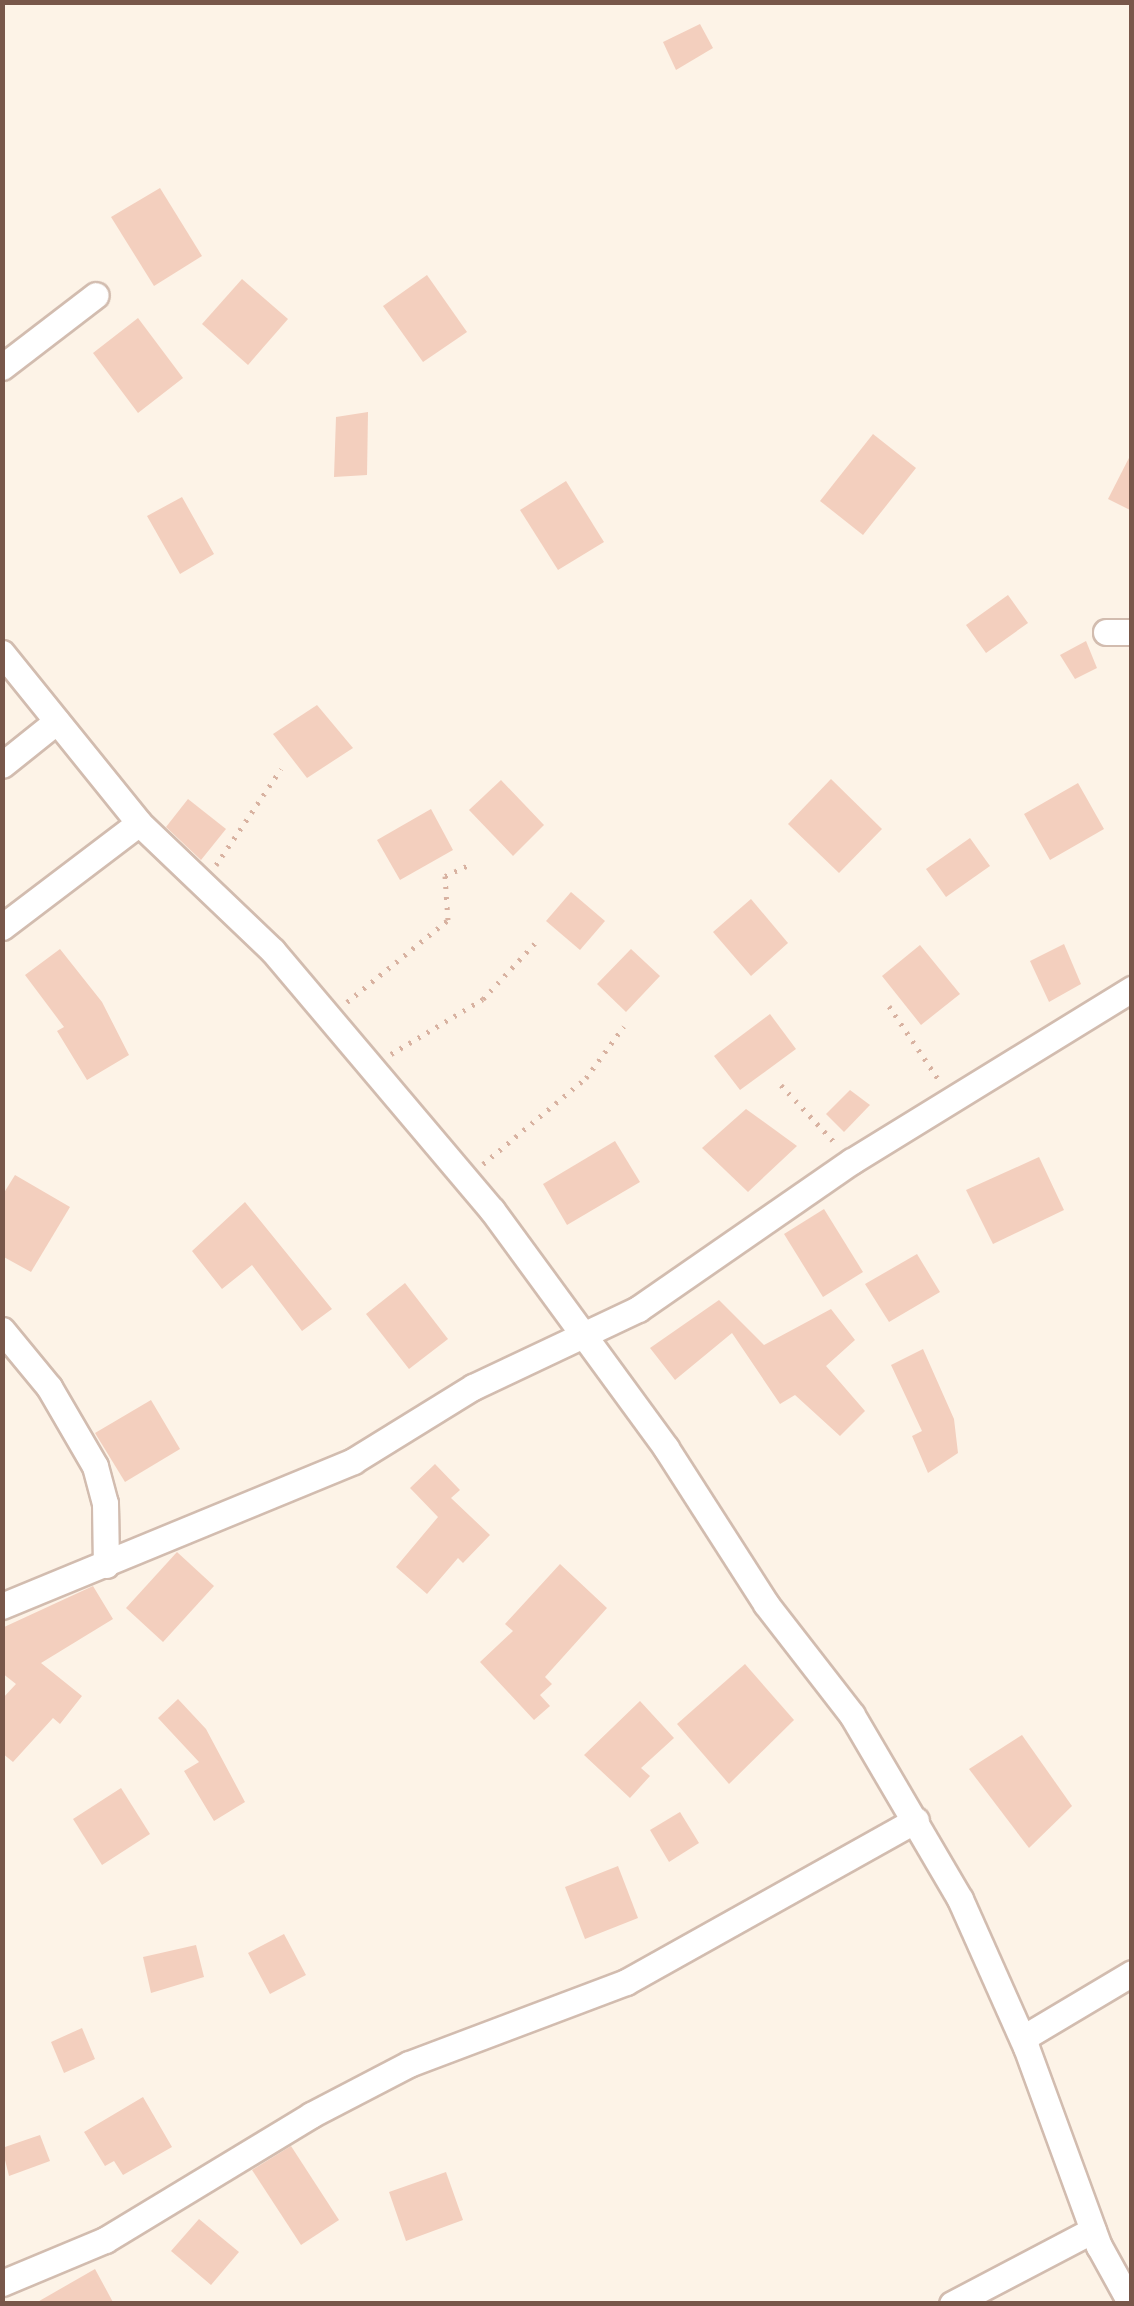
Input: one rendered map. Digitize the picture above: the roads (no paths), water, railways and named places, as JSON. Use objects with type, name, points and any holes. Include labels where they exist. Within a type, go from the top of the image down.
[{"type":"street","points":[[2,366],[96,295]]},
{"type":"street","points":[[2,653],[140,823],[329,1016],[466,1178],[578,1335],[666,1448],[916,1820],[960,1899],[1023,2038],[1093,2230],[1131,2304]]},
{"type":"street","points":[[2,764],[57,721]]},
{"type":"street","points":[[2,927],[140,823]]},
{"type":"street","points":[[2,1606],[106,1565],[177,1530],[353,1461],[473,1387],[638,1309],[852,1161],[1132,989]]},
{"type":"street","points":[[2,1330],[50,1387],[95,1466],[104,1503],[106,1565]]},
{"type":"street","points":[[2,2284],[105,2240],[409,2064],[626,1982],[916,1820]]},
{"type":"street","points":[[1023,2038],[1132,1973]]},
{"type":"street","points":[[952,2304],[1093,2230]]}]
